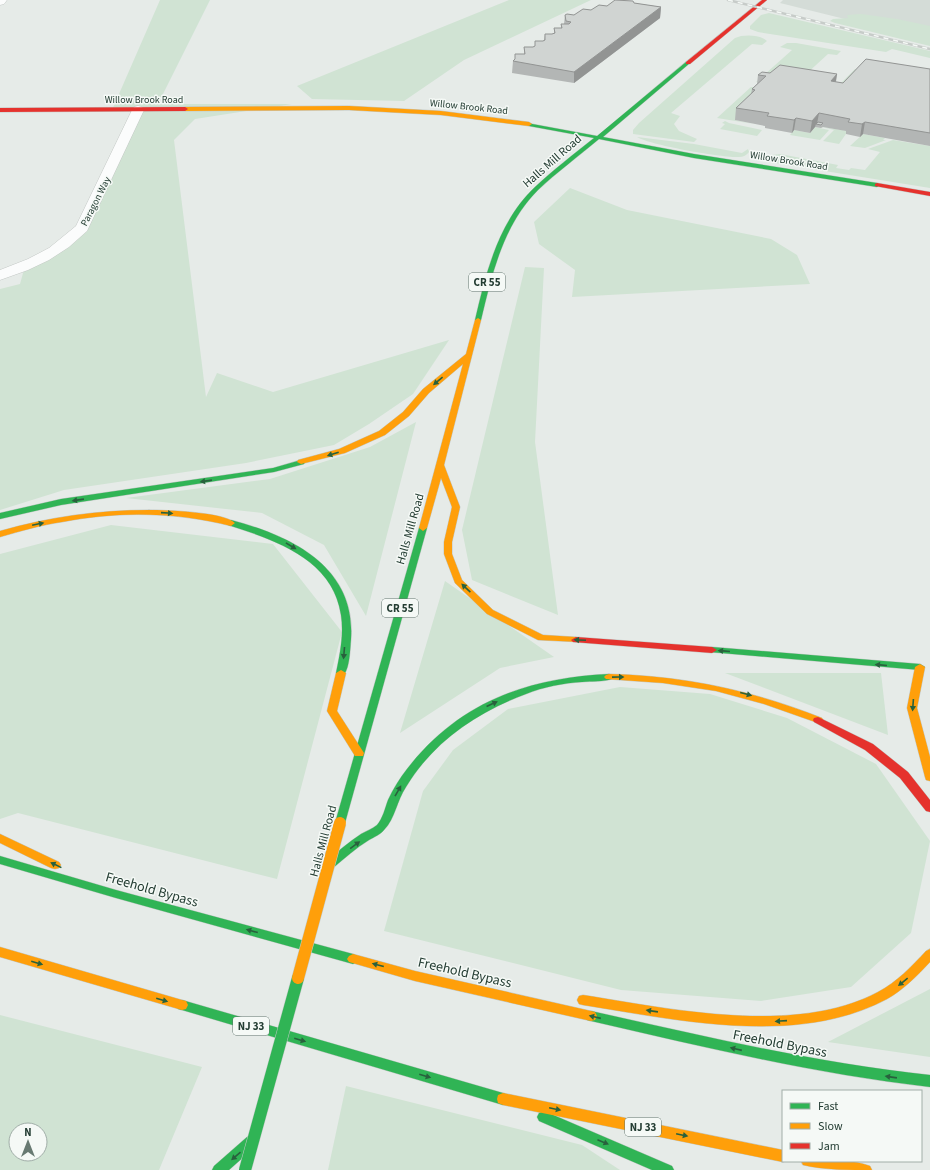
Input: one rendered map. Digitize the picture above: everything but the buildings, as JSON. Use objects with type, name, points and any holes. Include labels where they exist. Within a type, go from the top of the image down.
[{"type":"main road","name":"Halls Mill Road","points":[[245,1170],[440,464],[494,255],[516,214],[536,189],[765,0]]},
{"type":"main road","name":"Willow Brook Road","points":[[0,110],[349,108],[412,111],[504,120],[694,156],[930,194]]},
{"type":"main road","points":[[0,516],[61,502],[274,470],[342,451],[382,433],[406,414],[426,391],[468,356]]},
{"type":"main road","points":[[440,464],[456,507],[448,542],[448,554],[458,581],[490,612],[540,638],[616,642],[920,667],[928,671]]},
{"type":"main road","points":[[0,534],[33,525],[98,514],[133,512],[170,513],[199,516],[258,531],[285,543],[309,557],[322,567],[336,584],[343,601],[347,622],[344,658],[332,711],[359,753]]},
{"type":"main road","points":[[920,667],[912,708],[930,777]]},
{"type":"main road","points":[[329,865],[382,826],[396,795],[409,773],[423,755],[452,728],[466,718],[488,705],[513,694],[536,687],[565,681],[598,677],[628,677],[707,685],[746,694],[809,716],[844,732],[871,749],[900,771],[915,786],[930,808]]},
{"type":"main road","points":[[0,838],[116,894]]},
{"type":"main road","name":"Freehold Bypass","points":[[0,860],[116,894],[415,976],[778,1058],[894,1078],[930,1081]]},
{"type":"main road","name":"NJ 33","points":[[0,952],[503,1099],[782,1156]]},
{"type":"main road","points":[[570,999],[664,1012],[738,1020],[774,1021],[813,1018],[862,1006],[895,989],[918,969],[930,954]]},
{"type":"main road","points":[[415,976],[532,993]]},
{"type":"main road","points":[[503,1099],[668,1170]]},
{"type":"main road","points":[[219,1170],[252,1141]]},
{"type":"main road","points":[[814,1162],[866,1170]]},
{"type":"street","name":"Paragon Way","points":[[0,275],[25,266],[51,253],[82,228],[138,110]]},
{"type":"shaded area","points":[[783,0],[930,0],[930,40],[780,3]]},
{"type":"green space","points":[[160,0],[210,0],[158,104],[292,104],[195,119],[174,140],[206,397],[217,373],[273,392],[449,340],[413,394],[369,424],[334,445],[246,463],[64,490],[0,510],[0,289],[20,284],[25,266],[84,228],[141,110],[112,110]]},
{"type":"green space","points":[[509,0],[591,0],[464,60],[404,101],[312,99],[297,86]]},
{"type":"green space","points":[[769,13],[930,51],[930,58],[892,49],[886,52],[758,32],[750,29],[750,26],[761,15]]},
{"type":"green space","points":[[861,14],[897,19],[930,26],[930,46],[830,21],[833,19],[848,18],[847,15]]},
{"type":"green space","points":[[741,36],[758,37],[767,41],[762,45],[752,44],[671,113],[680,116],[674,124],[679,131],[697,139],[694,142],[633,134],[633,130],[639,123],[735,38]]},
{"type":"green space","points":[[787,43],[796,43],[841,51],[837,55],[828,54],[804,76],[840,84],[855,69],[865,70],[841,95],[756,82],[792,50],[780,47]]},
{"type":"green space","points":[[751,87],[756,87],[735,120],[754,124],[717,118]]},
{"type":"green space","points":[[725,121],[762,130],[757,136],[720,129],[725,124],[722,123]]},
{"type":"green space","points":[[815,127],[829,130],[820,140],[790,135],[794,130],[810,133]]},
{"type":"green space","points":[[822,127],[848,131],[839,144],[823,141],[834,130]]},
{"type":"green space","points":[[863,134],[885,138],[883,140],[886,140],[865,148],[850,146]]},
{"type":"green space","points":[[637,137],[694,144],[742,153],[748,149],[749,152],[740,157],[731,157],[656,144]]},
{"type":"green space","points":[[893,140],[930,146],[930,188],[775,163],[768,161],[766,158],[772,155],[780,154],[838,165],[836,168],[865,170],[880,152],[868,149]]},
{"type":"green space","points":[[570,188],[627,210],[771,239],[797,255],[810,284],[572,297],[575,270],[539,244],[534,222]]},
{"type":"green space","points":[[525,267],[544,268],[535,442],[558,615],[472,580],[462,530]]},
{"type":"green space","points":[[416,422],[366,616],[324,545],[262,513],[126,498],[270,479],[370,447]]},
{"type":"green space","points":[[111,525],[273,544],[342,632],[277,879],[18,813],[0,819],[0,554]]},
{"type":"green space","points":[[445,581],[554,657],[500,668],[400,733]]},
{"type":"green space","points":[[725,673],[881,673],[888,735]]},
{"type":"green space","points":[[620,687],[710,694],[787,718],[876,764],[930,841],[911,933],[851,987],[761,1001],[621,990],[384,931],[423,791],[453,750],[508,709]]},
{"type":"green space","points":[[930,989],[930,1057],[828,1042]]},
{"type":"green space","points":[[0,1015],[202,1067],[159,1170],[0,1170]]},
{"type":"green space","points":[[346,1086],[582,1145],[620,1170],[328,1170]]},
{"type":"railway","points":[[728,0],[930,49]]},
{"type":"traffic: fast","points":[[478,320],[497,250],[512,220],[536,189],[688,63]]},
{"type":"traffic: fast","points":[[529,124],[694,156],[877,185]]},
{"type":"traffic: fast","points":[[0,516],[61,502],[274,470],[301,462]]},
{"type":"traffic: fast","points":[[231,523],[268,535],[286,543],[304,553],[319,565],[332,579],[341,596],[346,615],[346,644],[341,673]]},
{"type":"traffic: fast","points":[[340,823],[423,528]]},
{"type":"traffic: fast","points":[[712,650],[920,667]]},
{"type":"traffic: fast","points":[[329,865],[365,837],[381,827],[398,790],[411,771],[429,749],[450,730],[473,714],[498,701],[525,690],[581,678],[609,677]]},
{"type":"traffic: fast","points":[[0,860],[116,894],[353,959]]},
{"type":"traffic: fast","points":[[245,1170],[298,978]]},
{"type":"traffic: fast","points":[[182,1005],[503,1099]]},
{"type":"traffic: fast","points":[[591,1016],[802,1063],[930,1081]]},
{"type":"traffic: fast","points":[[544,1117],[667,1170]]},
{"type":"traffic: fast","points":[[219,1170],[252,1141]]},
{"type":"traffic: slow","points":[[185,109],[349,108],[441,113],[529,124]]},
{"type":"traffic: slow","points":[[423,528],[478,320]]},
{"type":"traffic: slow","points":[[301,462],[342,451],[382,433],[406,414],[426,391],[468,356]]},
{"type":"traffic: slow","points":[[440,464],[456,507],[448,542],[448,554],[458,581],[490,612],[541,638],[576,640]]},
{"type":"traffic: slow","points":[[0,534],[42,523],[106,513],[149,512],[186,514],[209,517],[231,523]]},
{"type":"traffic: slow","points":[[920,667],[912,708],[930,777]]},
{"type":"traffic: slow","points":[[341,673],[332,711],[359,753]]},
{"type":"traffic: slow","points":[[609,677],[663,680],[716,688],[767,701],[818,720]]},
{"type":"traffic: slow","points":[[298,978],[340,823]]},
{"type":"traffic: slow","points":[[0,838],[55,865]]},
{"type":"traffic: slow","points":[[0,952],[182,1005]]},
{"type":"traffic: slow","points":[[583,1000],[655,1011],[735,1020],[775,1020],[814,1017],[850,1010],[882,996],[902,982],[930,954]]},
{"type":"traffic: slow","points":[[353,959],[415,976],[591,1016]]},
{"type":"traffic: slow","points":[[503,1099],[782,1156]]},
{"type":"traffic: slow","points":[[814,1162],[865,1170]]},
{"type":"traffic: jam","points":[[688,63],[765,0]]},
{"type":"traffic: jam","points":[[0,110],[185,109]]},
{"type":"traffic: jam","points":[[877,185],[930,194]]},
{"type":"traffic: jam","points":[[576,640],[712,650]]},
{"type":"traffic: jam","points":[[818,720],[869,747],[904,775],[930,808]]}]
